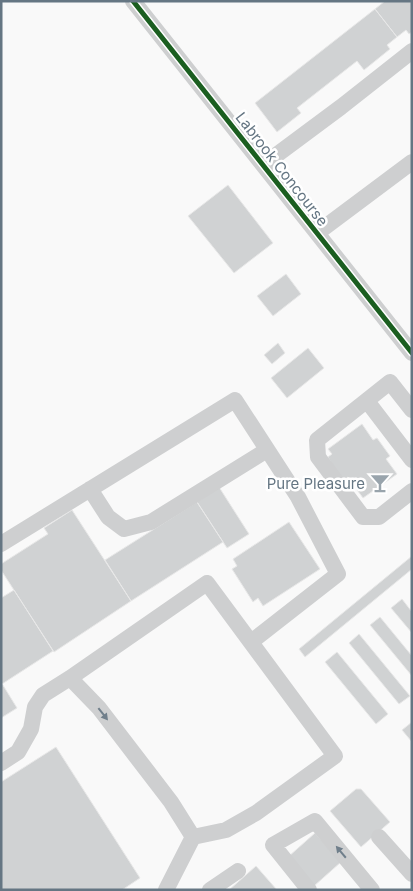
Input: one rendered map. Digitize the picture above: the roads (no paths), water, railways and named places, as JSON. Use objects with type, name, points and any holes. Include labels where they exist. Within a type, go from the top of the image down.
[{"type":"street","name":"Labrook Concourse","points":[[133,1],[412,353]]},
{"type":"street","points":[[263,165],[341,108],[412,51]]},
{"type":"street","points":[[317,233],[412,162]]},
{"type":"street","points":[[412,410],[390,382],[317,440],[318,457],[363,517],[379,517],[412,492]]},
{"type":"street","points":[[1,544],[235,400],[298,497],[338,574],[251,642]]},
{"type":"street","points":[[367,400],[412,460]]},
{"type":"street","points":[[90,489],[108,517],[124,529],[151,522],[268,450]]},
{"type":"street","points":[[1,763],[18,752],[31,729],[36,706],[43,695],[207,583],[335,756],[256,813],[226,830],[194,837],[166,890]]},
{"type":"street","points":[[70,678],[99,708],[171,802],[194,837]]},
{"type":"street","points":[[309,890],[273,845],[315,821],[372,890]]},
{"type":"street","points":[[379,837],[412,874]]},
{"type":"street","points":[[210,890],[238,871]]},
{"type":"place","name":"Pure Pleasure","points":[[380,483]]}]
